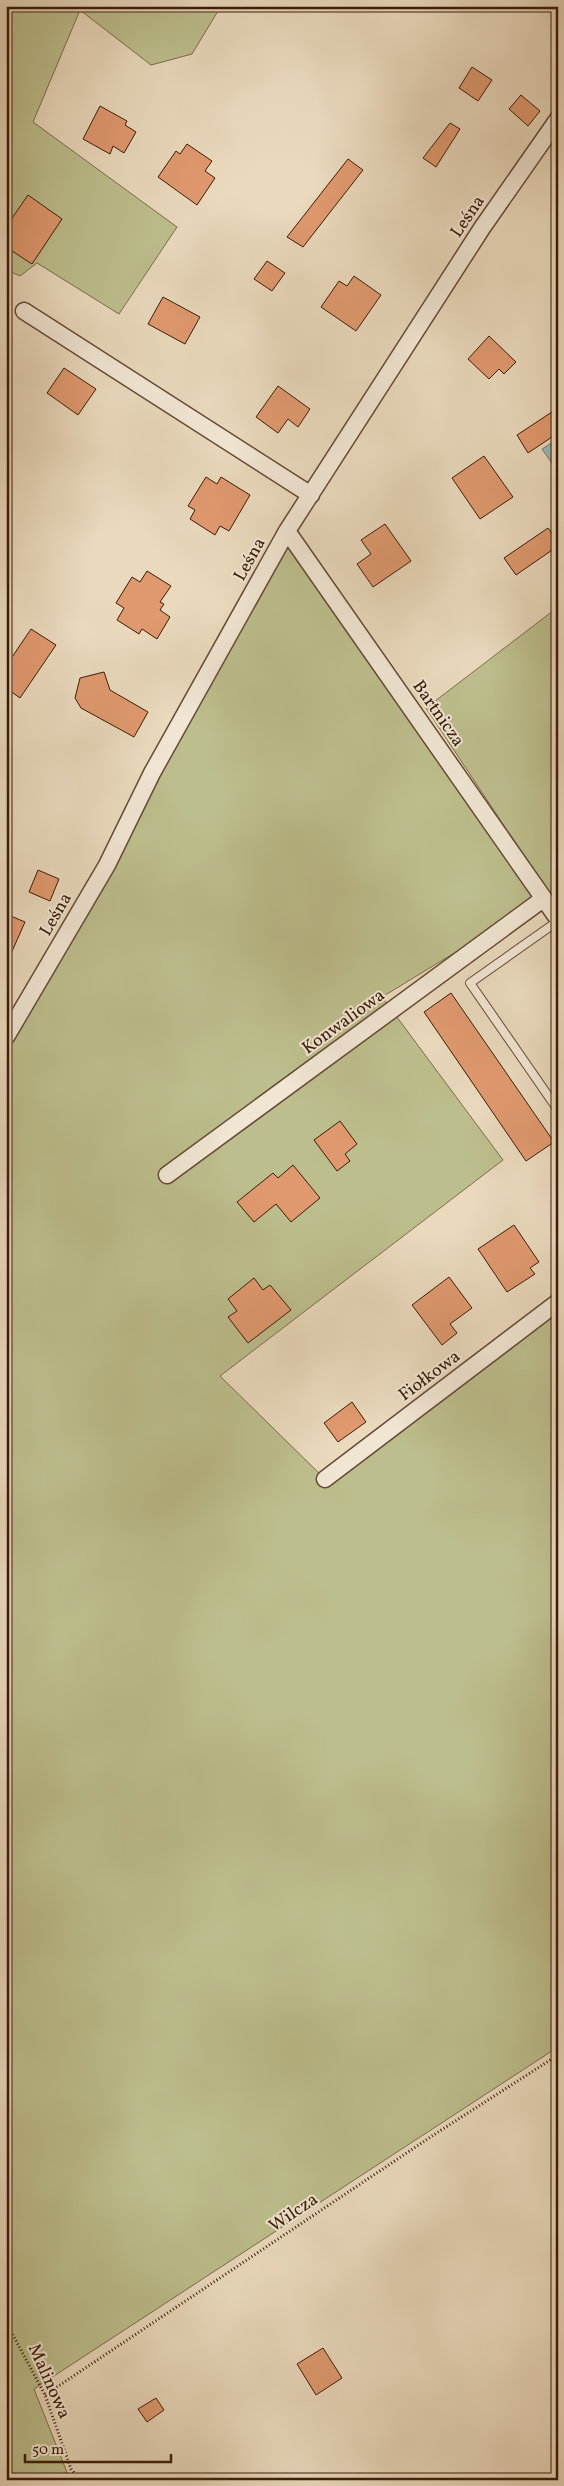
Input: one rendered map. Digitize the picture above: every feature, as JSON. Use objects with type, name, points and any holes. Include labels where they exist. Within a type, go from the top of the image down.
[{"type":"street","name":"Leśna","points":[[7,1033],[108,865],[152,773],[288,531],[482,228],[558,118]]},
{"type":"street","points":[[24,311],[310,495]]},
{"type":"street","name":"Bartnicza","points":[[288,531],[558,920]]},
{"type":"street","name":"Konwaliowa","points":[[167,1175],[543,899]]},
{"type":"street","name":"Fiołkowa","points":[[325,1479],[558,1302]]},
{"type":"lane","points":[[558,920],[470,983],[558,1110]]},
{"type":"path","name":"Wilcza","points":[[45,2395],[432,2136],[558,2055]]},
{"type":"path","name":"Malinowa","points":[[6,2322],[45,2395],[71,2469],[80,2480]]},
{"type":"green space","points":[[6,6],[221,6],[192,54],[151,65],[80,10],[33,122],[177,227],[119,314],[37,263],[20,276],[6,270]]},
{"type":"green space","points":[[287,531],[543,899],[382,997],[503,1160],[220,1376],[325,1479],[558,1302],[558,2047],[34,2389],[70,2480],[6,2480],[6,1037]]},
{"type":"green space","points":[[558,607],[558,907],[426,708]]},
{"type":"water","points":[[558,439],[558,472],[542,449]]},
{"type":"building","points":[[472,67],[492,80],[478,101],[459,88]]},
{"type":"building","points":[[521,95],[540,111],[528,126],[509,109]]},
{"type":"building","points":[[100,106],[127,121],[125,125],[136,132],[124,153],[113,146],[110,154],[83,139]]},
{"type":"building","points":[[450,123],[460,129],[436,167],[423,158]]},
{"type":"building","points":[[187,144],[212,161],[205,171],[215,178],[197,205],[158,177],[176,151],[180,154]]},
{"type":"building","points":[[348,159],[363,170],[303,247],[287,237]]},
{"type":"building","points":[[28,195],[62,219],[32,264],[6,247],[6,227]]},
{"type":"building","points":[[267,261],[285,273],[272,291],[254,279]]},
{"type":"building","points":[[354,276],[381,295],[356,331],[321,307],[339,281],[347,286]]},
{"type":"building","points":[[163,297],[200,317],[185,344],[148,324]]},
{"type":"building","points":[[489,336],[516,362],[504,374],[499,369],[489,379],[468,359]]},
{"type":"building","points":[[64,368],[96,389],[78,415],[47,393]]},
{"type":"building","points":[[278,386],[310,409],[298,427],[288,419],[278,433],[256,417]]},
{"type":"building","points":[[558,408],[558,433],[528,453],[517,435]]},
{"type":"building","points":[[484,456],[513,497],[480,519],[452,478]]},
{"type":"building","points":[[206,477],[217,484],[221,477],[250,495],[229,531],[220,526],[215,535],[190,519],[195,510],[188,506]]},
{"type":"building","points":[[385,524],[411,561],[373,587],[357,564],[371,554],[361,540]]},
{"type":"building","points":[[548,528],[558,542],[558,546],[516,575],[504,558]]},
{"type":"building","points":[[147,571],[171,586],[160,602],[164,604],[160,610],[170,617],[157,639],[142,629],[139,634],[117,620],[124,608],[116,603],[132,577],[140,582]]},
{"type":"building","points":[[31,629],[56,645],[20,698],[6,688],[6,666]]},
{"type":"building","points":[[104,672],[110,690],[148,712],[134,737],[81,708],[75,698],[80,678]]},
{"type":"building","points":[[38,870],[59,879],[50,901],[29,892]]},
{"type":"building","points":[[6,914],[25,922],[6,965]]},
{"type":"building","points":[[451,993],[554,1142],[526,1161],[424,1012]]},
{"type":"building","points":[[340,1121],[357,1144],[345,1154],[350,1161],[337,1171],[314,1140]]},
{"type":"building","points":[[293,1165],[320,1198],[291,1222],[276,1204],[254,1222],[237,1202],[273,1173],[278,1178]]},
{"type":"building","points":[[514,1225],[539,1262],[530,1268],[535,1274],[507,1292],[478,1249]]},
{"type":"building","points":[[449,1277],[472,1308],[450,1324],[457,1333],[442,1345],[412,1305]]},
{"type":"building","points":[[254,1278],[263,1290],[270,1285],[291,1310],[248,1343],[228,1317],[237,1311],[228,1299]]},
{"type":"building","points":[[352,1402],[366,1422],[338,1442],[324,1423]]},
{"type":"building","points":[[323,2348],[342,2378],[316,2395],[297,2364]]},
{"type":"building","points":[[156,2398],[164,2410],[147,2422],[138,2409]]}]
